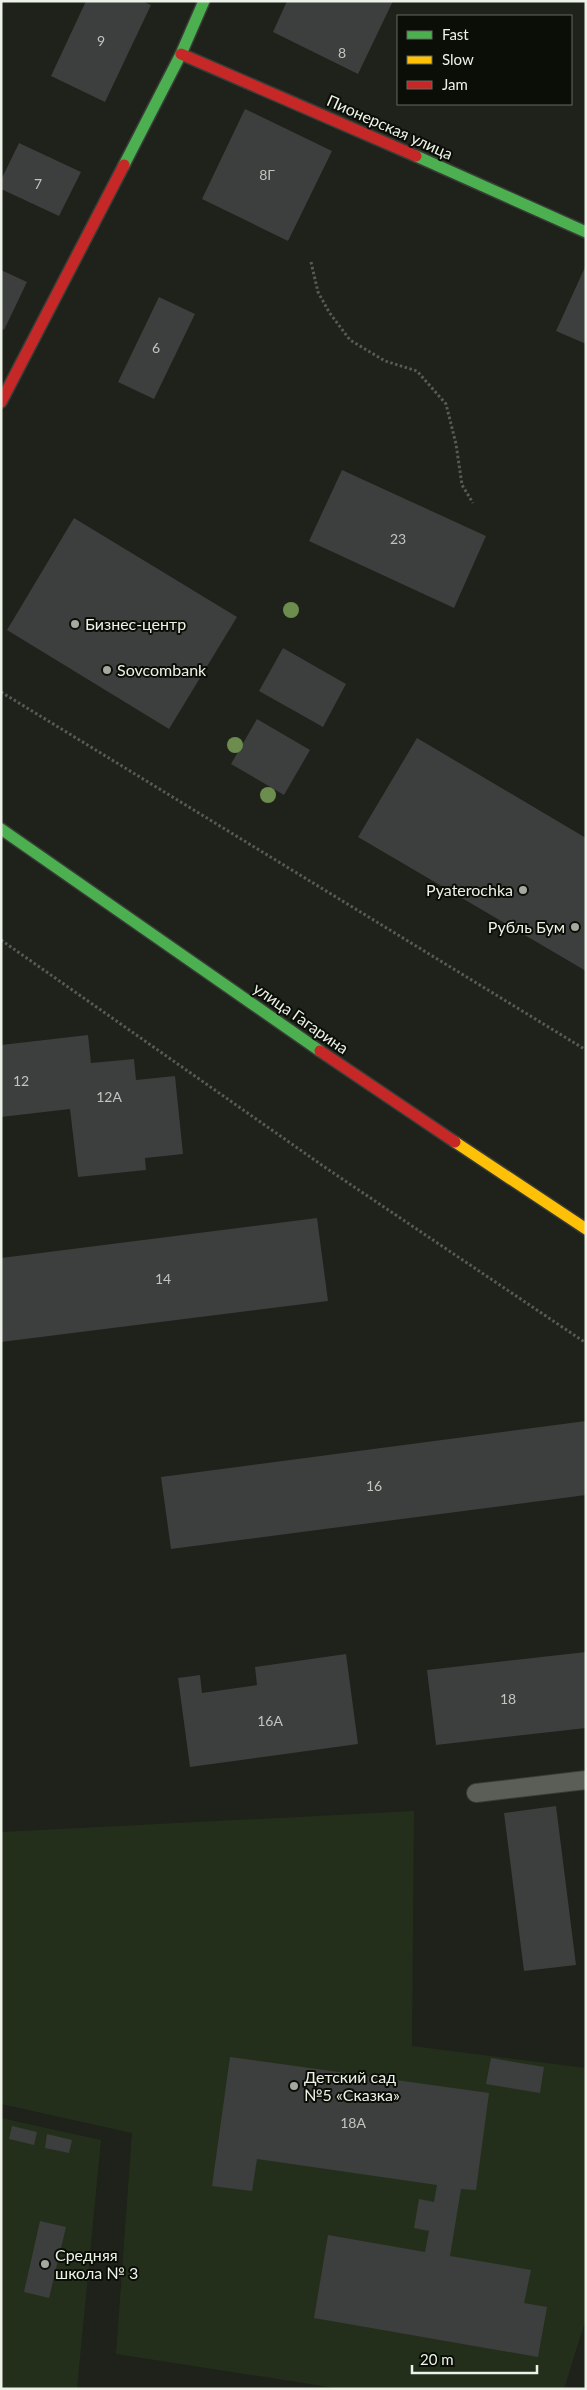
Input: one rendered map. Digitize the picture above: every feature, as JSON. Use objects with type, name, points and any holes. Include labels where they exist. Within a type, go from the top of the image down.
[{"type":"street","points":[[1,402],[181,54],[204,1]]},
{"type":"street","name":"Пионерская улица","points":[[181,54],[367,134],[586,232]]},
{"type":"street","name":"улица Гагарина","points":[[1,829],[378,1091],[586,1229]]},
{"type":"lane","points":[[476,1793],[586,1780]]},
{"type":"path","points":[[311,262],[318,292],[329,312],[350,340],[384,361],[417,371],[446,404],[456,444],[462,485],[473,503]]},
{"type":"path","points":[[1,692],[586,1050]]},
{"type":"path","points":[[1,940],[326,1168],[586,1343]]},
{"type":"shaded area","name":"Детский сад №5 «Сказка»","points":[[414,1811],[412,2046],[586,2068],[586,2318],[564,2389],[342,2389],[116,2354],[132,2133],[1,2104],[1,1832]]},
{"type":"shaded area","name":"Средняя школа № 3","points":[[1,2118],[101,2140],[77,2389],[1,2389]]},
{"type":"building","points":[[86,1],[142,1],[151,5],[105,102],[51,76]]},
{"type":"building","points":[[287,1],[393,1],[358,74],[273,32]]},
{"type":"building","points":[[245,109],[332,151],[288,241],[202,199]]},
{"type":"building","points":[[19,143],[81,172],[59,216],[1,189],[1,180]]},
{"type":"building","points":[[586,265],[586,344],[556,331]]},
{"type":"building","points":[[1,270],[27,282],[4,330],[1,328]]},
{"type":"building","points":[[159,297],[195,314],[154,399],[118,382]]},
{"type":"building","points":[[342,470],[486,536],[454,608],[309,541]]},
{"type":"building","points":[[74,518],[237,617],[169,729],[7,630]]},
{"type":"building","points":[[283,648],[346,684],[323,727],[259,691]]},
{"type":"building","points":[[257,719],[310,750],[284,795],[231,764]]},
{"type":"building","points":[[417,738],[586,838],[586,971],[358,837]]},
{"type":"building","points":[[88,1035],[91,1063],[134,1059],[136,1080],[175,1076],[183,1154],[145,1158],[146,1170],[78,1177],[70,1109],[1,1117],[1,1045]]},
{"type":"building","points":[[317,1218],[328,1301],[1,1342],[1,1258]]},
{"type":"building","points":[[586,1421],[586,1495],[171,1549],[161,1477]]},
{"type":"building","points":[[586,1652],[586,1728],[436,1745],[427,1670]]},
{"type":"building","points":[[346,1654],[358,1744],[190,1767],[178,1678],[200,1675],[202,1693],[257,1685],[255,1667]]},
{"type":"building","points":[[556,1806],[576,1965],[524,1971],[504,1813]]},
{"type":"building","points":[[230,2057],[489,2093],[476,2190],[461,2189],[450,2256],[531,2270],[524,2303],[547,2307],[538,2357],[314,2318],[328,2235],[425,2252],[429,2231],[414,2228],[419,2199],[434,2202],[437,2185],[257,2159],[252,2191],[212,2186]]},
{"type":"building","points":[[491,2058],[544,2067],[540,2093],[486,2084]]},
{"type":"building","points":[[12,2126],[37,2132],[34,2145],[9,2139]]},
{"type":"building","points":[[47,2134],[72,2140],[69,2153],[45,2148]]},
{"type":"building","points":[[40,2221],[66,2227],[49,2298],[24,2292]]},
{"type":"traffic: fast","points":[[124,165],[181,54],[204,1]]},
{"type":"traffic: fast","points":[[416,156],[586,232]]},
{"type":"traffic: fast","points":[[1,829],[320,1051]]},
{"type":"traffic: slow","points":[[455,1142],[586,1229]]},
{"type":"traffic: jam","points":[[181,54],[416,156]]},
{"type":"traffic: jam","points":[[1,402],[124,165]]},
{"type":"traffic: jam","points":[[320,1051],[455,1142]]},
{"type":"place","name":"Бизнес-центр","points":[[75,624]]},
{"type":"place","name":"Sovcombank","points":[[107,670]]},
{"type":"place","name":"Pyaterochka","points":[[523,890]]},
{"type":"place","name":"Рубль Бум","points":[[575,927]]},
{"type":"place","name":"Детский сад №5 «Сказка»","points":[[294,2086]]},
{"type":"place","name":"Средняя школа № 3","points":[[45,2264]]}]
